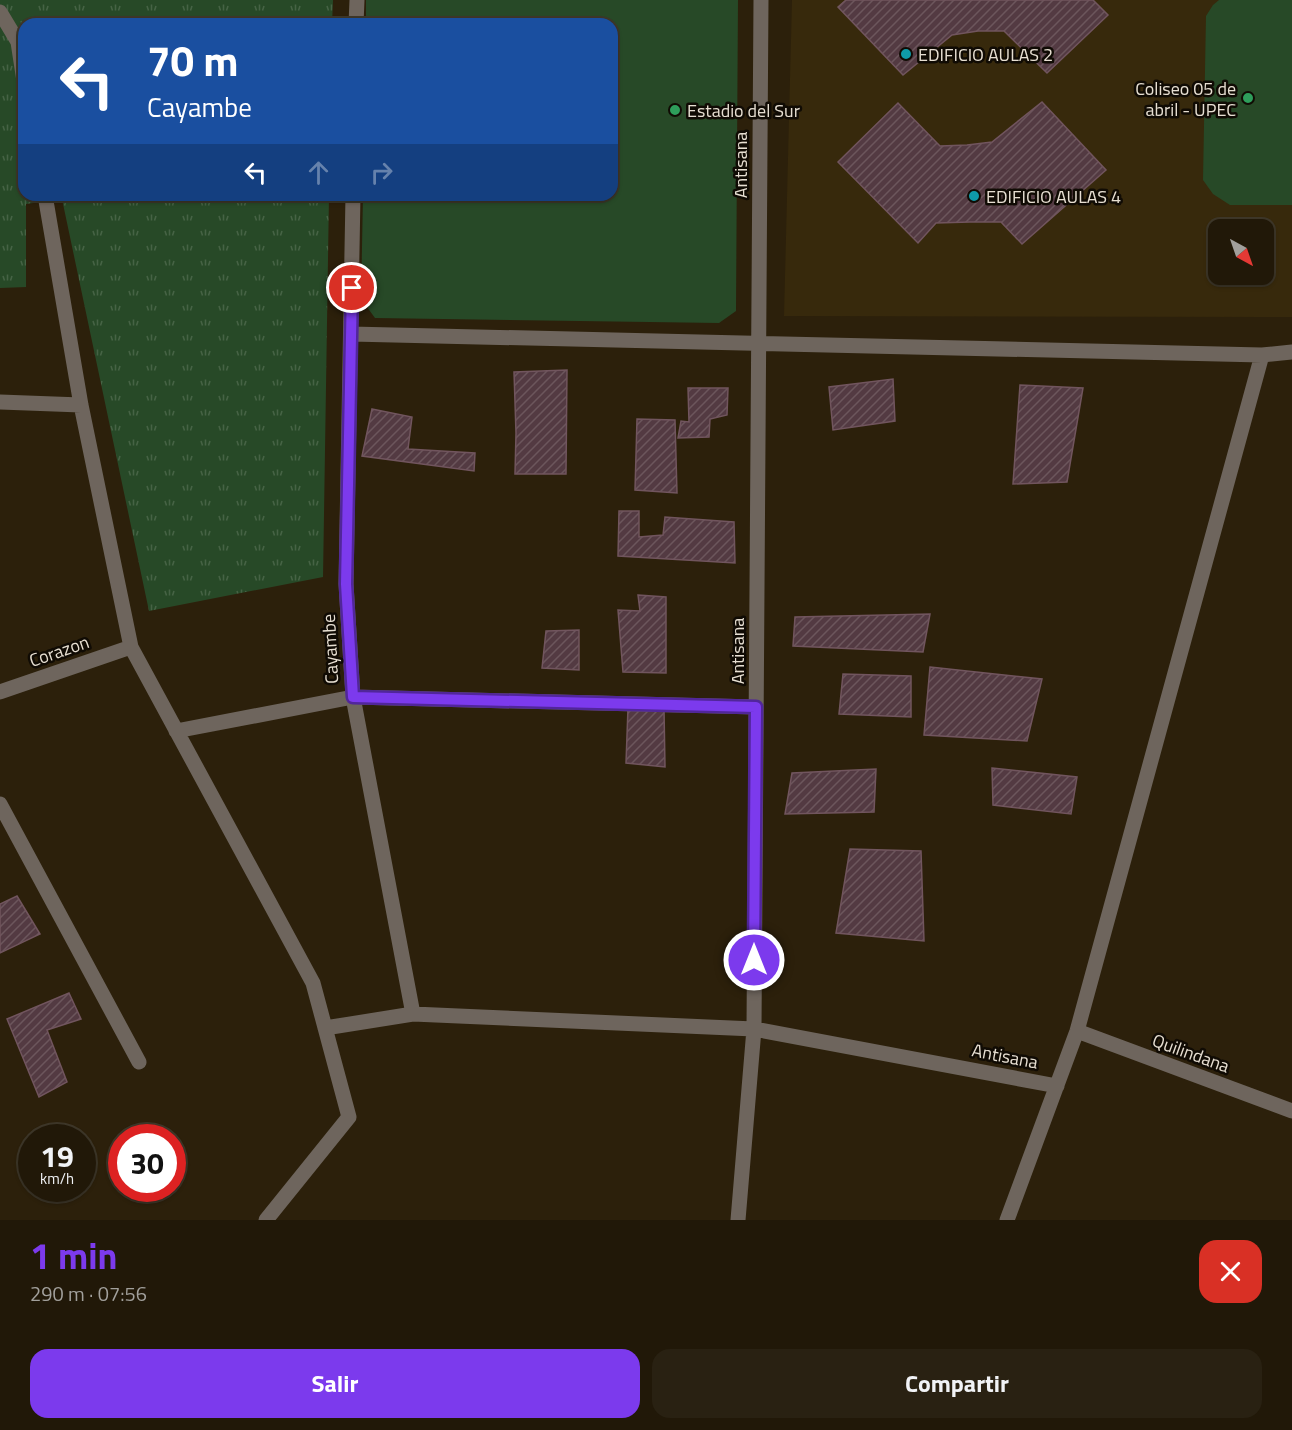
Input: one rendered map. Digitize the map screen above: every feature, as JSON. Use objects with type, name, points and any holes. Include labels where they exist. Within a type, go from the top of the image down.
[{"type":"street","points":[[356,18],[357,0]]},
{"type":"street","name":"Antisana","points":[[760,0],[754,1029],[1057,1086]]},
{"type":"street","points":[[0,12],[18,42]]},
{"type":"street","points":[[46,201],[81,405],[131,647],[313,983],[349,1117],[266,1220]]},
{"type":"street","name":"Cayambe","points":[[353,201],[346,584],[353,697],[756,707]]},
{"type":"street","points":[[351,334],[1262,355],[1292,352]]},
{"type":"street","points":[[1007,1220],[1077,1031],[1262,355]]},
{"type":"street","points":[[0,402],[81,405]]},
{"type":"street","name":"Corazon","points":[[0,692],[131,647]]},
{"type":"street","points":[[176,731],[353,697],[413,1014]]},
{"type":"street","points":[[0,804],[139,1062]]},
{"type":"street","points":[[325,1028],[413,1014],[754,1029],[738,1220]]},
{"type":"street","name":"Quilindana","points":[[1077,1031],[1292,1111]]},
{"type":"shaded area","points":[[792,0],[1292,0],[1292,317],[784,316]]},
{"type":"green space","points":[[0,0],[333,0],[332,18],[18,18],[18,201],[48,201],[26,204],[26,287],[0,288]]},
{"type":"green space","name":"Estadio del Sur","points":[[366,0],[738,0],[736,311],[719,323],[375,318],[361,299],[363,201],[618,201],[618,18],[366,18]]},
{"type":"green space","name":"Coliseo 05 de abril - UPEC","points":[[1219,0],[1292,0],[1292,205],[1230,205],[1213,194],[1203,180],[1206,16]]},
{"type":"green space","points":[[62,201],[329,201],[323,577],[149,611]]},
{"type":"building","name":"EDIFICIO AULAS 2","points":[[846,0],[1093,0],[1108,15],[1047,73],[1004,31],[978,31],[952,35],[903,75],[838,7]]},
{"type":"building","name":"EDIFICIO AULAS 4","points":[[1042,102],[1106,170],[1022,244],[1001,222],[936,223],[918,243],[838,162],[898,103],[940,146],[992,142]]},
{"type":"building","points":[[567,370],[566,474],[515,474],[514,372]]},
{"type":"building","points":[[893,379],[895,421],[833,430],[829,387]]},
{"type":"building","points":[[1020,385],[1083,388],[1067,482],[1013,484]]},
{"type":"building","points":[[688,388],[728,388],[727,415],[710,419],[709,437],[678,438],[681,421],[689,422]]},
{"type":"building","points":[[372,409],[412,417],[408,449],[475,453],[474,471],[362,456]]},
{"type":"building","points":[[637,419],[675,420],[677,493],[635,490]]},
{"type":"building","points":[[619,511],[639,511],[639,537],[663,535],[665,517],[734,522],[735,563],[618,556]]},
{"type":"building","points":[[638,595],[666,597],[666,673],[623,672],[618,610],[640,611]]},
{"type":"building","points":[[930,614],[923,652],[793,646],[795,617]]},
{"type":"building","points":[[579,630],[579,670],[542,668],[546,631]]},
{"type":"building","points":[[930,667],[1042,679],[1027,741],[924,735]]},
{"type":"building","points":[[843,674],[911,676],[911,717],[839,714]]},
{"type":"building","points":[[628,708],[664,709],[665,767],[626,763]]},
{"type":"building","points":[[992,768],[1077,777],[1071,814],[993,805]]},
{"type":"building","points":[[876,769],[874,812],[785,814],[792,773]]},
{"type":"building","points":[[850,849],[921,851],[924,941],[836,933]]},
{"type":"building","points":[[17,896],[40,934],[0,953],[0,904]]},
{"type":"building","points":[[69,993],[81,1019],[47,1030],[67,1082],[39,1097],[7,1019]]},
{"type":"place","name":"EDIFICIO AULAS 2","points":[[906,54]]},
{"type":"place","name":"Coliseo 05 de abril - UPEC","points":[[1248,98]]},
{"type":"place","name":"Estadio del Sur","points":[[675,110]]},
{"type":"place","name":"EDIFICIO AULAS 4","points":[[974,196]]},
{"type":"route","points":[[352,288],[346,584],[353,697],[756,707],[754,960]]}]
